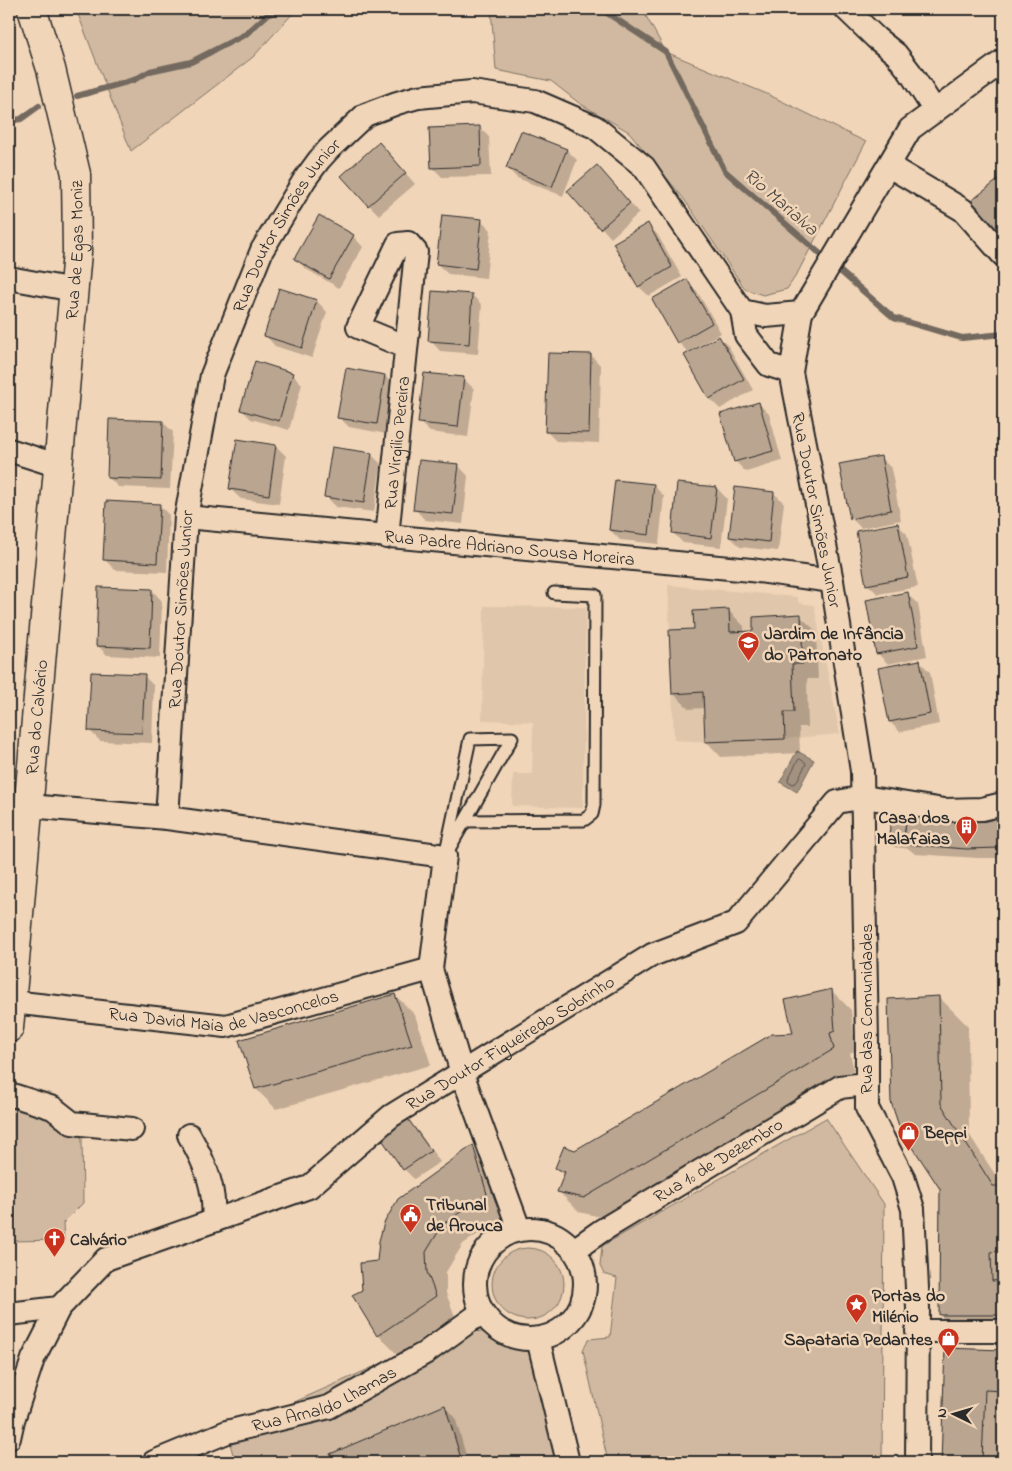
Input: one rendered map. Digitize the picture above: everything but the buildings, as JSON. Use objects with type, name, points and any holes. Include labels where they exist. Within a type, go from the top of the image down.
[{"type":"street","name":"Rua de Egas Moniz","points":[[32,9],[51,70],[76,174],[77,252],[59,466]]},
{"type":"street","points":[[846,9],[896,54],[935,111]]},
{"type":"street","points":[[742,311],[765,316],[801,313],[910,130],[1003,61]]},
{"type":"street","name":"Rua Doutor Simões Junior","points":[[167,818],[186,517],[212,375],[262,250],[306,179],[329,149],[366,115],[418,97],[472,92],[535,101],[595,127],[644,167],[742,311],[746,336],[770,365],[791,372]]},
{"type":"street","points":[[889,166],[963,210],[1003,254]]},
{"type":"street","points":[[9,278],[74,290]]},
{"type":"street","name":"Rua Doutor Simões Junior","points":[[801,313],[791,372],[832,581],[862,771],[864,797]]},
{"type":"street","name":"Rua Virgílio Pereira","points":[[387,537],[406,347]]},
{"type":"street","points":[[9,450],[59,466]]},
{"type":"street","name":"Rua do Calvário","points":[[10,1010],[59,466]]},
{"type":"street","name":"Rua Padre Adriano Sousa Moreira","points":[[186,517],[751,570],[832,581]]},
{"type":"street","name":"Rua Doutor Figueiredo Sobrinho","points":[[9,1438],[33,1359],[59,1308],[106,1259],[309,1187],[392,1116],[652,955],[736,923],[837,802],[864,797],[944,810],[982,809],[1003,804]]},
{"type":"street","name":"Rua das Comunidades","points":[[864,797],[867,1108],[903,1177],[914,1209],[917,1331],[917,1462]]},
{"type":"street","points":[[29,806],[167,818],[445,856],[431,969],[462,1073],[519,1230]]},
{"type":"street","name":"Rua David Maia de Vasconcelos","points":[[10,1010],[226,1026],[431,969]]},
{"type":"street","name":"Rua 1º de Dezembro","points":[[574,1250],[601,1231],[840,1087],[866,1084]]},
{"type":"street","points":[[9,1094],[53,1108],[72,1123],[132,1129]]},
{"type":"street","points":[[189,1135],[203,1159],[214,1204],[213,1221]]},
{"type":"street","points":[[534,1228],[549,1232],[562,1239],[574,1250],[581,1262],[585,1290],[580,1308],[569,1322],[555,1333],[538,1339],[522,1339],[506,1334],[493,1325],[482,1312],[476,1296],[475,1278],[479,1262],[489,1247],[502,1236],[519,1230],[534,1228]]},
{"type":"street","points":[[9,1314],[59,1308]]},
{"type":"street","name":"Rua Arnaldo Lhamas","points":[[154,1462],[227,1432],[329,1407],[425,1353],[482,1312]]},
{"type":"street","points":[[917,1331],[1003,1331]]},
{"type":"street","points":[[538,1339],[568,1462]]},
{"type":"lane","points":[[465,820],[584,820],[592,814],[594,805],[595,595],[554,593]]},
{"type":"lane","points":[[470,738],[512,738],[465,820],[445,856],[470,738]]},
{"type":"shaded area","points":[[76,9],[320,9],[295,11],[253,57],[131,151]]},
{"type":"shaded area","points":[[491,9],[642,9],[666,52],[767,94],[866,142],[797,274],[787,289],[763,295],[745,289],[684,199],[629,132],[579,103],[551,81],[496,70]]},
{"type":"shaded area","name":"Jardim de Infância do Patronato","points":[[668,585],[797,597],[799,603],[814,605],[840,734],[785,739],[705,742],[674,740]]},
{"type":"shaded area","points":[[484,606],[586,607],[583,808],[512,806],[513,774],[532,774],[533,722],[482,720]]},
{"type":"shaded area","points":[[11,1103],[55,1118],[82,1138],[83,1203],[63,1223],[64,1240],[9,1241],[9,1118]]},
{"type":"shaded area","points":[[826,1118],[884,1204],[882,1462],[608,1462],[583,1350],[589,1339],[610,1337],[617,1278],[604,1274],[600,1266],[602,1246]]},
{"type":"shaded area","points":[[528,1248],[548,1254],[558,1264],[564,1284],[558,1304],[548,1314],[528,1320],[508,1314],[498,1304],[492,1284],[498,1264],[508,1254]]},
{"type":"shaded area","points":[[459,1329],[538,1339],[563,1462],[235,1462],[227,1432]]},
{"type":"water","points":[[797,751],[814,760],[797,792],[780,782]]},
{"type":"waterway","points":[[77,96],[134,80],[150,71],[191,62],[246,34],[267,15],[280,9]]},
{"type":"waterway","name":"Rio Marialva","points":[[601,9],[666,52],[725,171],[894,318],[962,338],[1003,334]]},
{"type":"waterway","points":[[9,121],[21,119],[39,106]]},
{"type":"place","name":"Jardim de Infância do Patronato","points":[[748,662]]},
{"type":"place","name":"Casa dos Malafaias","points":[[966,846]]},
{"type":"place","name":"Beppi","points":[[908,1151]]},
{"type":"place","name":"Tribunal de Arouca","points":[[410,1233]]},
{"type":"place","name":"Calvário","points":[[54,1258]]},
{"type":"place","name":"Portas do Milénio","points":[[856,1324]]},
{"type":"place","name":"Sapataria Pedantes","points":[[949,1358]]}]
